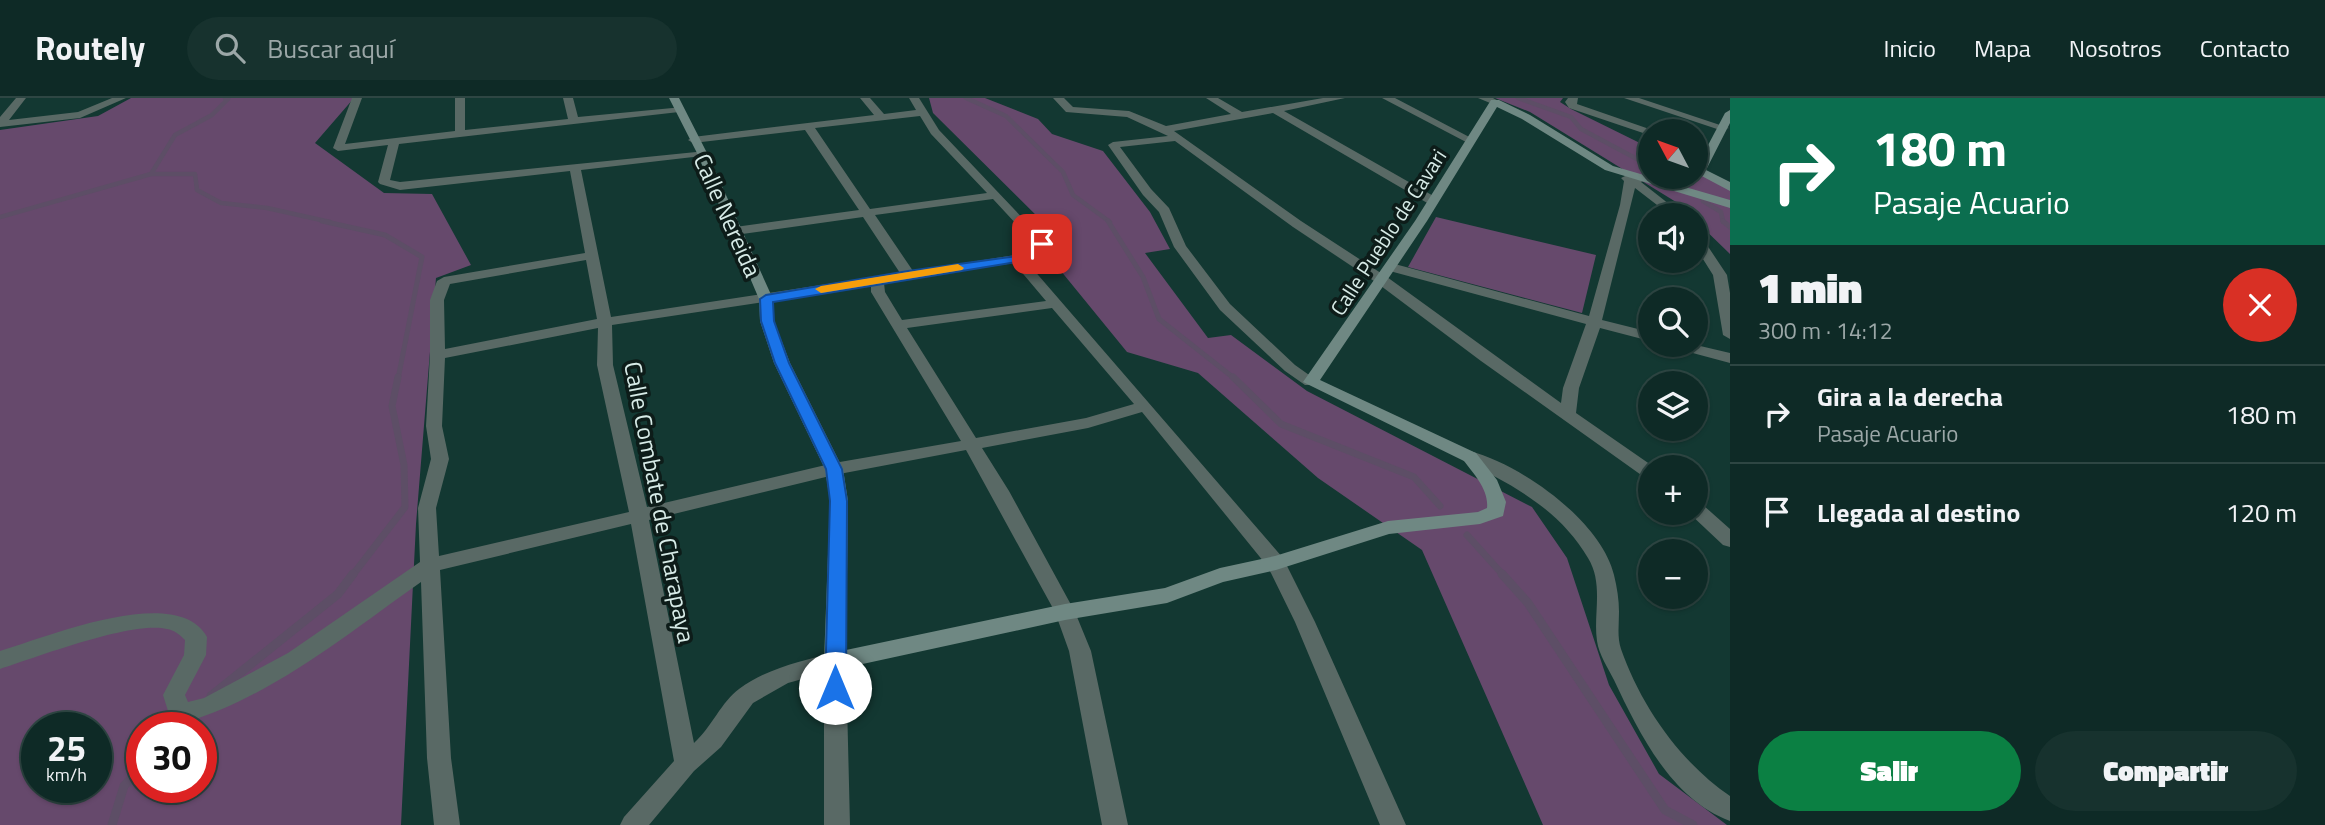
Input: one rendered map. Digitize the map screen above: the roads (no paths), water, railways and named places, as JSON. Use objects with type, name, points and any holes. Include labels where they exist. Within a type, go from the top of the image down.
[{"type":"street","points":[[0,124],[21,98]]},
{"type":"street","points":[[0,124],[80,115],[121,98]]},
{"type":"street","points":[[357,98],[338,148],[574,120],[676,104]]},
{"type":"street","points":[[460,98],[460,133]]},
{"type":"street","points":[[568,98],[574,120]]},
{"type":"street","points":[[865,98],[881,117]]},
{"type":"street","points":[[438,355],[605,322],[1017,259],[1042,251],[1042,244],[935,132],[914,98]]},
{"type":"street","points":[[1058,98],[1070,110],[1129,114],[1166,129],[1297,224],[1382,280],[1638,465]]},
{"type":"street","points":[[1211,98],[1241,116]]},
{"type":"street","points":[[1166,129],[1311,101],[1340,98]]},
{"type":"street","points":[[1387,98],[1470,140]]},
{"type":"street","points":[[1629,98],[1724,128]]},
{"type":"street","points":[[1489,100],[1526,117],[1609,168],[1635,179],[1730,204]]},
{"type":"street","name":"Calle Pueblo de Cavari","points":[[1311,382],[1433,201],[1470,140],[1489,100]]},
{"type":"street","points":[[1573,102],[1638,127]]},
{"type":"street","name":"Calle Nereida","points":[[676,104],[702,153],[766,299],[767,321],[782,363],[834,469],[839,501],[835,661],[836,825]]},
{"type":"street","points":[[1275,110],[1433,201]]},
{"type":"street","points":[[693,140],[925,112]]},
{"type":"street","points":[[1708,151],[1724,128],[1730,113]]},
{"type":"street","points":[[808,126],[908,274]]},
{"type":"street","points":[[1178,138],[1113,145],[1147,192],[1165,211],[1180,247],[1225,307],[1290,368],[1311,382],[1517,478],[1545,496],[1570,520],[1600,559],[1609,610],[1608,642],[1640,715],[1665,754],[1711,798],[1730,810]]},
{"type":"street","points":[[394,140],[384,182],[400,186],[702,153]]},
{"type":"street","name":"Calle Combate de Charapaya","points":[[575,166],[605,322],[606,365],[639,513],[687,764]]},
{"type":"street","points":[[1708,175],[1730,187]]},
{"type":"street","points":[[1635,179],[1663,203]]},
{"type":"street","points":[[1567,415],[1571,388],[1594,323],[1635,179]]},
{"type":"street","points":[[735,231],[996,195]]},
{"type":"street","points":[[447,825],[439,758],[427,508],[440,459],[433,426],[438,355],[437,300],[444,281],[594,255]]},
{"type":"street","points":[[1708,257],[1720,275],[1730,335]]},
{"type":"street","points":[[1017,259],[1053,304],[1145,406],[1276,563],[1305,622],[1393,825]]},
{"type":"street","points":[[1391,267],[1638,334]]},
{"type":"street","points":[[877,280],[878,292],[971,443],[1065,612],[1080,652],[1115,825]]},
{"type":"street","points":[[898,325],[1053,304]]},
{"type":"street","points":[[1708,352],[1730,358]]},
{"type":"street","points":[[0,660],[124,625],[163,620],[185,626],[196,637],[195,655],[174,695],[177,706],[187,712],[210,705],[296,659],[429,566],[639,513],[834,469],[1088,423],[1145,406]]},
{"type":"street","points":[[632,825],[687,764],[713,740],[745,696],[782,676],[835,661],[1065,612],[1167,595],[1220,575],[1276,563],[1388,528],[1480,518],[1496,512],[1497,502],[1488,481],[1470,457]]},
{"type":"street","points":[[1708,520],[1730,540]]},
{"type":"waterway","points":[[151,174],[175,135],[212,115],[228,99],[225,98]]},
{"type":"waterway","points":[[966,98],[1006,116],[1063,172],[1073,195],[1110,222]]},
{"type":"waterway","points":[[1518,98],[1571,117],[1581,129],[1638,160]]},
{"type":"waterway","points":[[0,217],[151,174]]},
{"type":"waterway","points":[[151,174],[195,174],[197,190],[221,203],[267,208],[330,222]]},
{"type":"waterway","points":[[1703,201],[1721,212],[1723,222]]},
{"type":"waterway","points":[[322,221],[385,235],[422,257],[398,379]]},
{"type":"waterway","points":[[1108,221],[1143,277],[1159,319],[1235,379]]},
{"type":"waterway","points":[[1723,221],[1730,227]]},
{"type":"waterway","points":[[352,576],[405,507],[404,465],[392,406],[398,377]]},
{"type":"waterway","points":[[1233,377],[1281,424],[1414,477],[1440,506]]},
{"type":"waterway","points":[[1467,535],[1504,576]]},
{"type":"waterway","points":[[211,696],[338,594],[353,574]]},
{"type":"waterway","points":[[1502,574],[1528,603],[1665,810],[1693,825]]},
{"type":"waterway","points":[[112,825],[126,784]]}]
